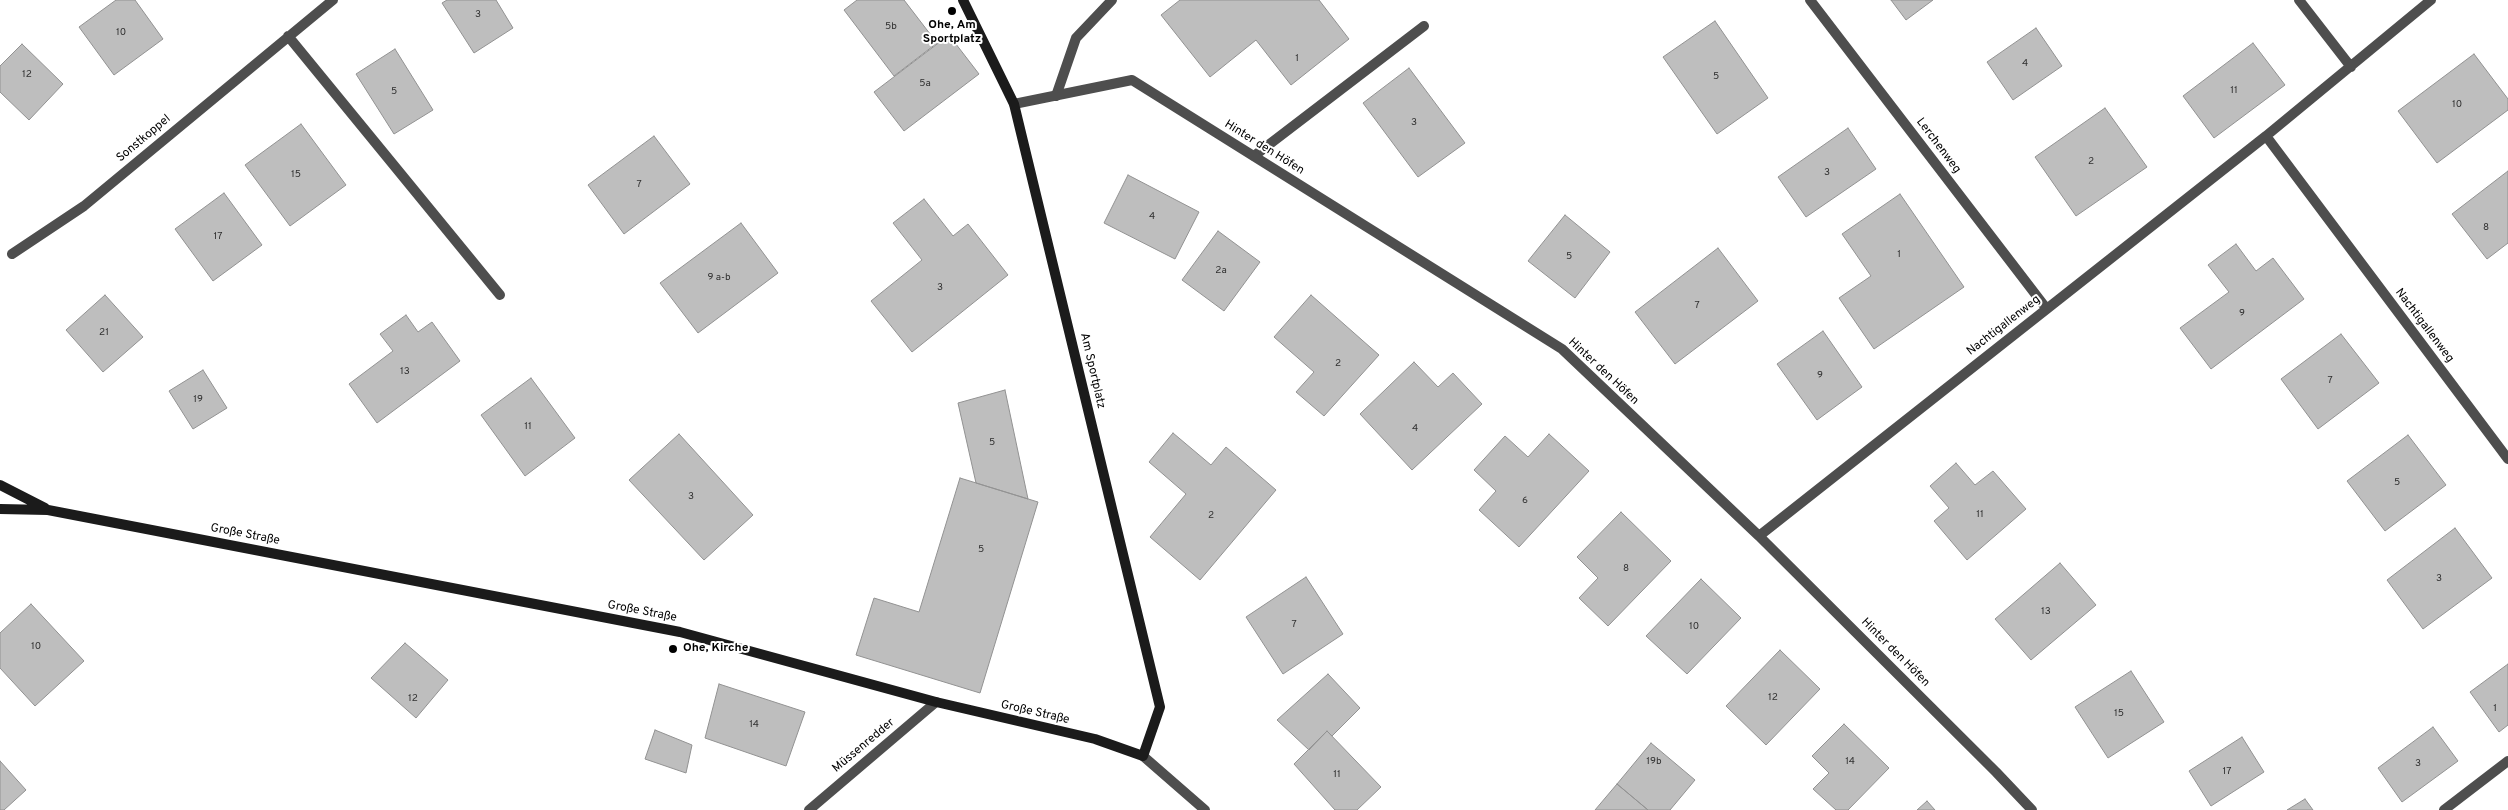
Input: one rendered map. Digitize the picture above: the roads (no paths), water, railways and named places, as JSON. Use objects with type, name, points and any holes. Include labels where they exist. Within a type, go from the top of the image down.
[{"type":"street","name":"Sonstkoppel","points":[[12,254],[84,206],[332,0]]},
{"type":"street","name":"Am Sportplatz","points":[[963,0],[1014,104],[1160,707],[1143,756]]},
{"type":"street","points":[[1056,96],[1076,38],[1112,0]]},
{"type":"street","name":"Lerchenweg","points":[[1810,0],[2046,308]]},
{"type":"street","points":[[2299,0],[2351,67]]},
{"type":"street","name":"Nachtigallenweg","points":[[1759,536],[2266,136],[2431,0]]},
{"type":"street","points":[[1254,156],[1424,26]]},
{"type":"street","points":[[288,36],[500,295]]},
{"type":"street","name":"Hinter den Höfen","points":[[1014,104],[1132,80],[1562,349],[1759,536],[2032,810]]},
{"type":"street","name":"Nachtigallenweg","points":[[2266,136],[2508,458]]},
{"type":"street","name":"Große Straße","points":[[0,486],[48,510]]},
{"type":"street","name":"Große Straße","points":[[0,509],[48,510],[680,632],[936,702],[1095,739],[1143,756],[1205,810]]},
{"type":"street","name":"Müssenredder","points":[[809,810],[936,702]]},
{"type":"street","points":[[2444,810],[2508,761]]},
{"type":"place","name":"Ohe, Am Sportplatz","points":[[952,11]]},
{"type":"place","name":"Ohe, Kirche","points":[[673,649]]}]
